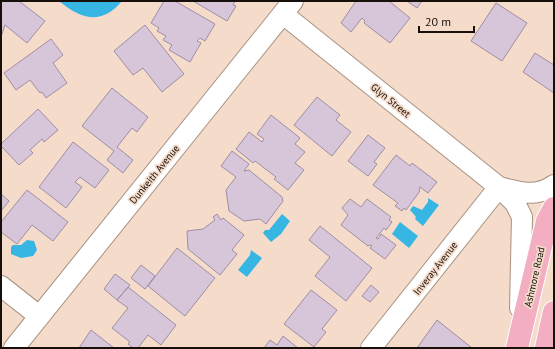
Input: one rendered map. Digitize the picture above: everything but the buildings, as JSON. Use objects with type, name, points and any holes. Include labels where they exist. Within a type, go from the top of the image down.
[{"type":"main road","name":"Ashmore Road","points":[[518,345],[547,220],[554,208]]},
{"type":"main road","points":[[546,348],[554,312]]},
{"type":"street","name":"Glyn Street","points":[[288,7],[499,187],[515,203],[522,217],[522,267],[518,345]]},
{"type":"street","name":"Dunkeith Avenue","points":[[14,348],[288,7]]},
{"type":"street","name":"Glyn Street","points":[[499,187],[528,194],[548,190],[554,186]]},
{"type":"street","name":"Inveray Avenue","points":[[371,348],[499,187]]},
{"type":"street","points":[[1,286],[39,316]]},
{"type":"water","points":[[59,1],[122,1],[106,14],[99,17],[91,17],[83,16],[75,12]]},
{"type":"water","points":[[428,198],[439,205],[423,226],[415,219],[416,217],[410,210],[413,206],[422,210],[428,202]]},
{"type":"water","points":[[282,214],[290,221],[281,234],[271,242],[263,233],[265,230],[269,230]]},
{"type":"water","points":[[400,222],[418,236],[409,248],[392,234]]},
{"type":"water","points":[[27,240],[34,241],[37,250],[33,256],[21,258],[11,254],[11,247],[13,245],[21,245]]},
{"type":"water","points":[[251,250],[262,258],[247,277],[238,270],[250,255]]}]
